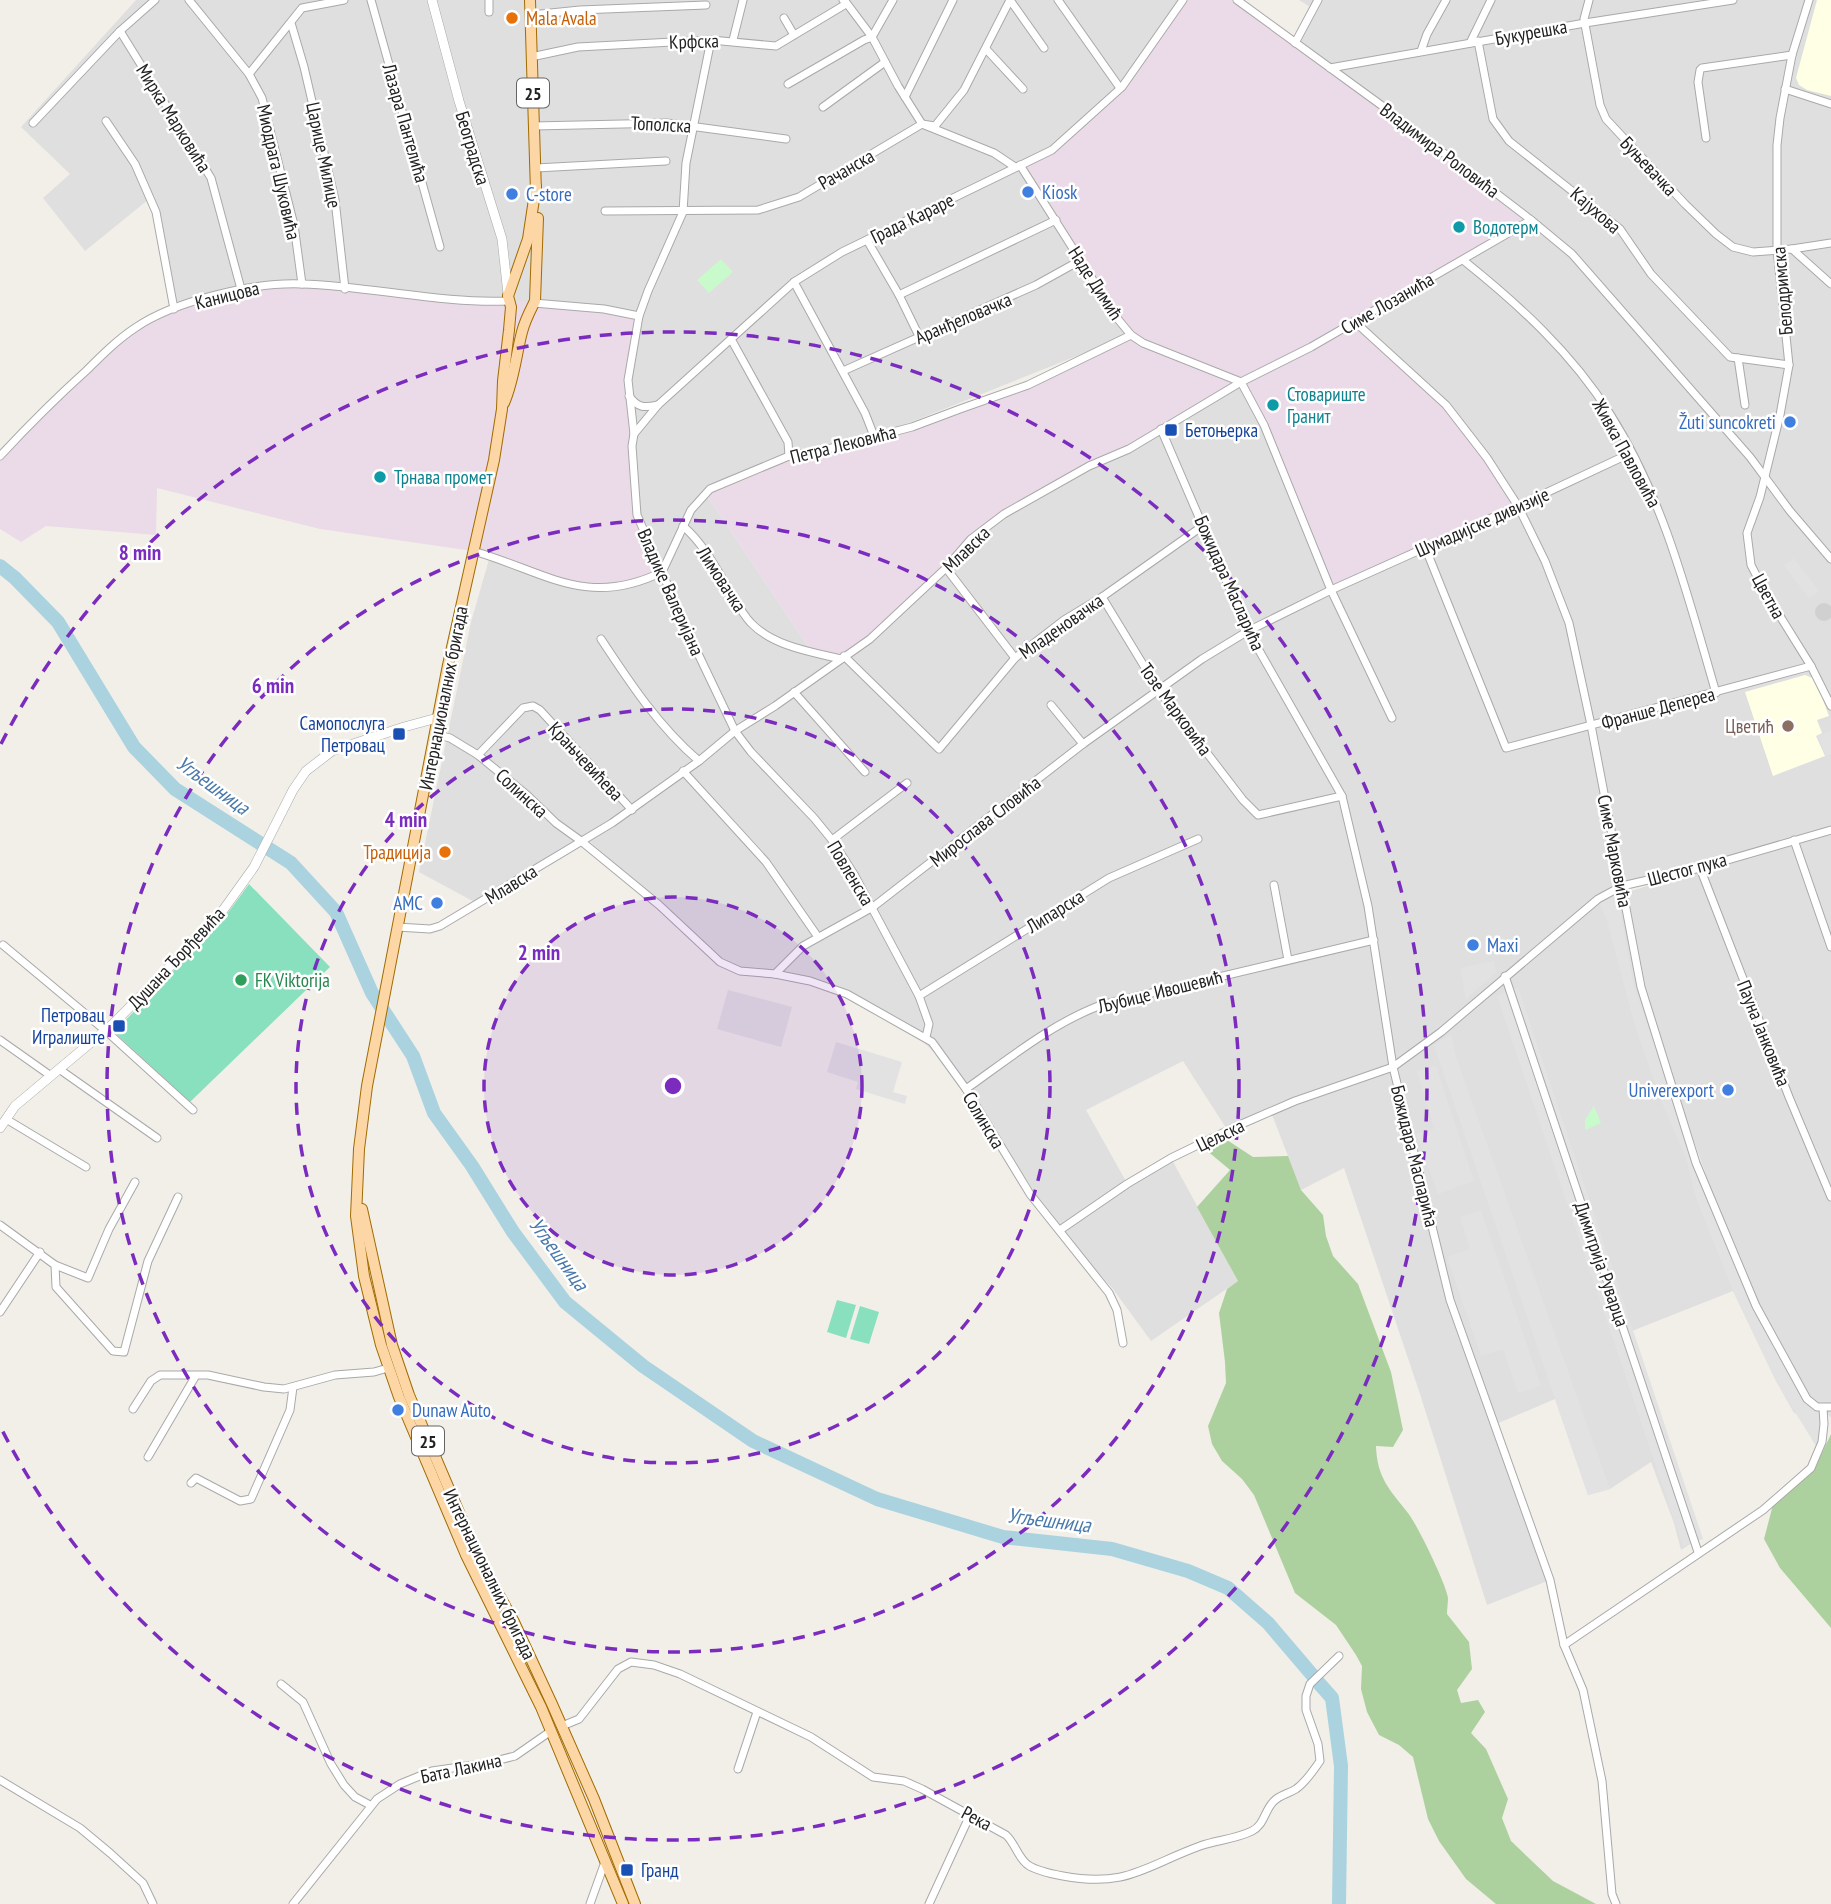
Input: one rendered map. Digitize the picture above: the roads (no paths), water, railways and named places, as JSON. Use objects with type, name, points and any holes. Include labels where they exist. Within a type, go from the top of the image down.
[{"type":"main road","name":"25","points":[[530,0],[538,212],[532,303]]},
{"type":"main road","name":"25","points":[[510,298],[528,239],[536,186]]},
{"type":"main road","points":[[519,285],[525,285],[532,290],[532,303],[517,311],[510,298],[519,285]]},
{"type":"main road","name":"Интернационалних бригада","points":[[510,298],[502,409],[488,491],[437,719],[376,1039],[361,1123],[356,1216],[364,1276],[388,1368],[466,1555],[557,1728],[605,1862],[623,1904]]},
{"type":"main road","name":"Интернационалних бригада","points":[[502,409],[532,303]]},
{"type":"main road","name":"Интернационалних бригада","points":[[359,1196],[392,1345],[409,1395],[478,1556],[514,1622],[557,1728],[635,1904]]},
{"type":"street","points":[[33,123],[120,32],[155,0]]},
{"type":"street","name":"Миодрага Шуковића","points":[[189,0],[249,74],[262,98],[294,225],[302,284]]},
{"type":"street","points":[[296,0],[302,8]]},
{"type":"street","points":[[249,74],[302,8],[344,0]]},
{"type":"street","name":"Лазара Пантелића","points":[[372,0],[440,247]]},
{"type":"street","name":"Београдска","points":[[432,0],[459,101],[502,239],[510,298]]},
{"type":"street","points":[[489,0],[489,12]]},
{"type":"street","points":[[733,40],[743,0]]},
{"type":"street","points":[[788,84],[872,37],[893,0]]},
{"type":"street","points":[[905,97],[953,0]]},
{"type":"street","points":[[1010,0],[1044,48]]},
{"type":"street","name":"Рачанска","points":[[605,211],[758,210],[788,201],[922,124],[930,127],[939,124],[964,90],[1010,0]]},
{"type":"street","points":[[1058,0],[1120,88]]},
{"type":"street","name":"Града Караре","points":[[634,434],[658,405],[794,282],[842,252],[1052,150],[1120,88],[1183,0]]},
{"type":"street","name":"Владимира Роловића","points":[[1237,0],[1531,220],[1572,254],[1750,457],[1764,477]]},
{"type":"street","points":[[1295,43],[1318,0]]},
{"type":"street","points":[[1421,51],[1446,0]]},
{"type":"street","points":[[1474,42],[1491,0]]},
{"type":"street","points":[[1585,23],[1584,14],[1590,0]]},
{"type":"street","name":"Букурешка","points":[[1330,68],[1733,0]]},
{"type":"street","name":"Белодримска","points":[[1764,477],[1780,415],[1789,365],[1777,250],[1777,145],[1792,55],[1809,0]]},
{"type":"street","points":[[845,1],[872,37],[922,124]]},
{"type":"street","name":"Крфска","points":[[531,57],[578,47],[710,40],[776,46],[845,1]]},
{"type":"street","points":[[531,15],[580,10],[706,5]]},
{"type":"street","points":[[785,18],[794,35]]},
{"type":"street","name":"Царице Милице","points":[[291,23],[304,66],[335,200],[345,289]]},
{"type":"street","name":"Буњевачка","points":[[1585,23],[1600,105],[1606,120],[1716,234],[1733,247],[1753,252],[1831,243]]},
{"type":"street","name":"Мирка Марковића","points":[[120,32],[211,178],[241,289]]},
{"type":"street","name":"Владике Валеријана","points":[[710,40],[695,126],[685,163],[682,212],[639,316],[628,380],[634,434],[632,446],[637,515],[692,641],[736,731]]},
{"type":"street","name":"Кајухова","points":[[1474,42],[1493,119],[1510,141],[1620,229],[1651,274],[1730,357],[1789,365]]},
{"type":"street","points":[[986,49],[1023,89]]},
{"type":"street","points":[[1706,138],[1698,82],[1702,68],[1792,55]]},
{"type":"street","points":[[823,107],[885,62]]},
{"type":"street","points":[[1785,89],[1831,104]]},
{"type":"street","points":[[106,121],[135,164],[156,212],[174,309]]},
{"type":"street","name":"Тополска","points":[[534,126],[667,122],[786,139]]},
{"type":"street","name":"Наде Димић","points":[[922,124],[994,153],[1017,166],[1056,220],[1117,318],[1131,335],[1143,344],[1241,382]]},
{"type":"street","points":[[536,168],[666,161]]},
{"type":"street","points":[[899,295],[1056,220]]},
{"type":"street","name":"Симе Лозанића","points":[[1241,382],[1279,364],[1531,220]]},
{"type":"street","points":[[867,240],[919,336]]},
{"type":"street","points":[[1792,249],[1831,284]]},
{"type":"street","name":"Аранђеловачка","points":[[843,370],[1036,285],[1081,260]]},
{"type":"street","name":"Живка Павловића","points":[[1463,260],[1514,301],[1548,336],[1610,413],[1660,513],[1716,693]]},
{"type":"street","points":[[794,282],[843,370],[874,436]]},
{"type":"street","name":"Каницова","points":[[0,456],[116,342],[137,326],[174,309],[262,285],[302,284],[345,289],[510,298]]},
{"type":"street","points":[[532,303],[604,309],[639,316]]},
{"type":"street","name":"Симе Марковића","points":[[1354,321],[1446,405],[1487,458],[1518,506],[1545,561],[1569,623],[1641,987],[1696,1163],[1756,1306],[1807,1399],[1817,1407],[1827,1408]]},
{"type":"street","name":"Петра Лековића","points":[[662,572],[691,510],[710,489],[789,456],[820,451],[912,427],[1028,384],[1131,335]]},
{"type":"street","points":[[731,339],[788,442],[789,456]]},
{"type":"street","points":[[1738,358],[1745,405]]},
{"type":"street","points":[[1241,382],[1264,425],[1331,590],[1392,718]]},
{"type":"street","name":"Млавска","points":[[397,927],[430,929],[440,926],[632,810],[736,731],[870,639],[946,568],[971,539],[1004,514],[1089,466],[1129,449],[1241,382]]},
{"type":"street","points":[[629,395],[643,408],[658,405]]},
{"type":"street","name":"Божидара Масларића","points":[[1161,429],[1248,631],[1342,796],[1374,940],[1394,1067],[1450,1300],[1550,1580],[1564,1645],[1583,1690],[1602,1781],[1615,1904]]},
{"type":"street","name":"Шумадијске дивизије","points":[[1331,590],[1631,453]]},
{"type":"street","points":[[1764,477],[1831,559]]},
{"type":"street","name":"Цветна","points":[[1764,477],[1747,533],[1751,565],[1811,666],[1831,706]]},
{"type":"street","name":"Младеновачка","points":[[842,657],[939,749],[1015,658],[1064,620],[1102,597],[1204,525]]},
{"type":"street","name":"Лимовачка","points":[[683,526],[693,534],[709,556],[750,622],[767,636],[806,651],[842,657]]},
{"type":"street","name":"Франше Депереа","points":[[1425,547],[1506,748],[1811,666]]},
{"type":"street","points":[[473,551],[500,559],[552,581],[586,587],[618,587],[662,572]]},
{"type":"street","points":[[946,568],[1015,658]]},
{"type":"street","name":"Мирослава Словића","points":[[818,937],[873,907],[1157,689],[1248,631],[1331,590]]},
{"type":"street","name":"Тозе Марковића","points":[[1102,597],[1157,689],[1243,800],[1258,815],[1342,796]]},
{"type":"street","points":[[601,639],[637,693],[678,743],[699,761]]},
{"type":"street","points":[[794,692],[865,772]]},
{"type":"street","points":[[1051,705],[1083,744]]},
{"type":"street","name":"Крањчевићева","points":[[478,755],[523,708],[533,706],[540,710],[632,810]]},
{"type":"street","name":"Душана Ђорђевића","points":[[0,1128],[15,1106],[106,1031],[216,920],[254,867],[293,790],[306,771],[332,751],[437,719]]},
{"type":"street","name":"Повленска","points":[[736,731],[751,752],[785,785],[832,840],[873,907],[919,996],[928,1019],[926,1037]]},
{"type":"street","name":"Солинска","points":[[434,734],[450,738],[478,755],[556,823],[659,905],[720,962],[740,971],[810,981],[847,994],[926,1037],[937,1047],[967,1089],[1030,1195],[1109,1293],[1117,1310],[1123,1343]]},
{"type":"street","points":[[683,771],[766,862],[818,937],[793,955],[775,974]]},
{"type":"street","points":[[832,840],[906,783]]},
{"type":"street","name":"Шестог пука","points":[[1394,1067],[1441,1032],[1598,899],[1622,886],[1700,868],[1831,830]]},
{"type":"street","name":"Липарска","points":[[919,996],[1109,878],[1199,839]]},
{"type":"street","points":[[1794,840],[1831,947]]},
{"type":"street","name":"Пауна Јанковића","points":[[1700,868],[1831,1197]]},
{"type":"street","points":[[1274,885],[1287,960]]},
{"type":"street","name":"Љубице Ивошевић","points":[[967,1089],[1040,1035],[1084,1011],[1374,940]]},
{"type":"street","points":[[2,945],[106,1031],[193,1110]]},
{"type":"street","name":"Димитрија Руварца","points":[[1505,976],[1698,1552]]},
{"type":"street","points":[[0,1040],[157,1138]]},
{"type":"street","name":"Цељска","points":[[1059,1230],[1171,1158],[1295,1101],[1394,1067]]},
{"type":"street","points":[[6,1119],[86,1167]]},
{"type":"street","points":[[0,1225],[55,1265],[88,1278],[109,1229],[135,1182]]},
{"type":"street","points":[[55,1265],[56,1287],[113,1350],[124,1352],[148,1261],[178,1197]]},
{"type":"street","points":[[0,1312],[40,1252]]},
{"type":"street","points":[[133,1409],[155,1377],[165,1375],[208,1376],[275,1389],[293,1387],[335,1375],[374,1372],[388,1368]]},
{"type":"street","points":[[149,1457],[195,1377]]},
{"type":"street","points":[[191,1483],[196,1478],[240,1501],[251,1499],[290,1410],[293,1387]]},
{"type":"street","points":[[1564,1645],[1763,1510],[1811,1468],[1822,1442],[1827,1408]]},
{"type":"street","name":"Река","points":[[624,1665],[631,1662],[665,1669],[826,1745],[873,1777],[913,1785],[1006,1835],[1014,1842],[1021,1858],[1028,1865],[1082,1880],[1124,1878],[1197,1847],[1252,1831],[1261,1825],[1266,1809],[1275,1799],[1296,1789],[1320,1761],[1318,1744],[1306,1710],[1306,1696],[1310,1684],[1339,1656]]},
{"type":"street","name":"Бата Лакина","points":[[293,1904],[370,1805],[400,1784],[432,1771],[514,1756],[557,1728],[579,1719],[612,1675],[624,1665]]},
{"type":"street","points":[[281,1684],[303,1702],[331,1765],[344,1785],[355,1797],[370,1805]]},
{"type":"street","points":[[738,1769],[757,1712]]},
{"type":"street","points":[[0,1780],[80,1828],[100,1844],[143,1883],[153,1904]]},
{"type":"street","points":[[929,1904],[970,1815]]},
{"type":"street","points":[[590,1904],[605,1862]]},
{"type":"waterway","name":"Угљешница","points":[[0,566],[58,622],[134,747],[175,789],[291,863],[336,912],[372,993],[413,1056],[434,1113],[472,1166],[513,1232],[565,1302],[643,1366],[753,1441],[877,1499],[1003,1537],[1112,1549],[1188,1571],[1228,1588],[1268,1623],[1314,1677]]},
{"type":"waterway","name":"Угљешница","points":[[1317,1681],[1332,1698],[1341,1766],[1339,1904]]},
{"type":"place","name":"Mala Avala","points":[[512,18]]},
{"type":"place","name":"Kiosk","points":[[1028,192]]},
{"type":"place","name":"C-store","points":[[512,194]]},
{"type":"place","name":"Водотерм","points":[[1459,227]]},
{"type":"place","name":"Стовариште Гранит","points":[[1273,405]]},
{"type":"place","name":"Žuti suncokreti","points":[[1790,422]]},
{"type":"place","name":"Бетоњерка","points":[[1171,430]]},
{"type":"place","name":"Трнава промет","points":[[380,477]]},
{"type":"place","name":"Цветић","points":[[1788,726]]},
{"type":"place","name":"Самопослуга Петровац","points":[[399,734]]},
{"type":"place","name":"Традиција","points":[[445,852]]},
{"type":"place","name":"AMC","points":[[437,903]]},
{"type":"place","name":"Maxi","points":[[1473,945]]},
{"type":"place","name":"FK Viktorija","points":[[241,980]]},
{"type":"place","name":"Петровац Игралиште","points":[[119,1026]]},
{"type":"place","name":"Univerexport","points":[[1728,1090]]},
{"type":"place","name":"Dunaw Auto","points":[[398,1410]]},
{"type":"place","name":"Гранд","points":[[627,1870]]}]
